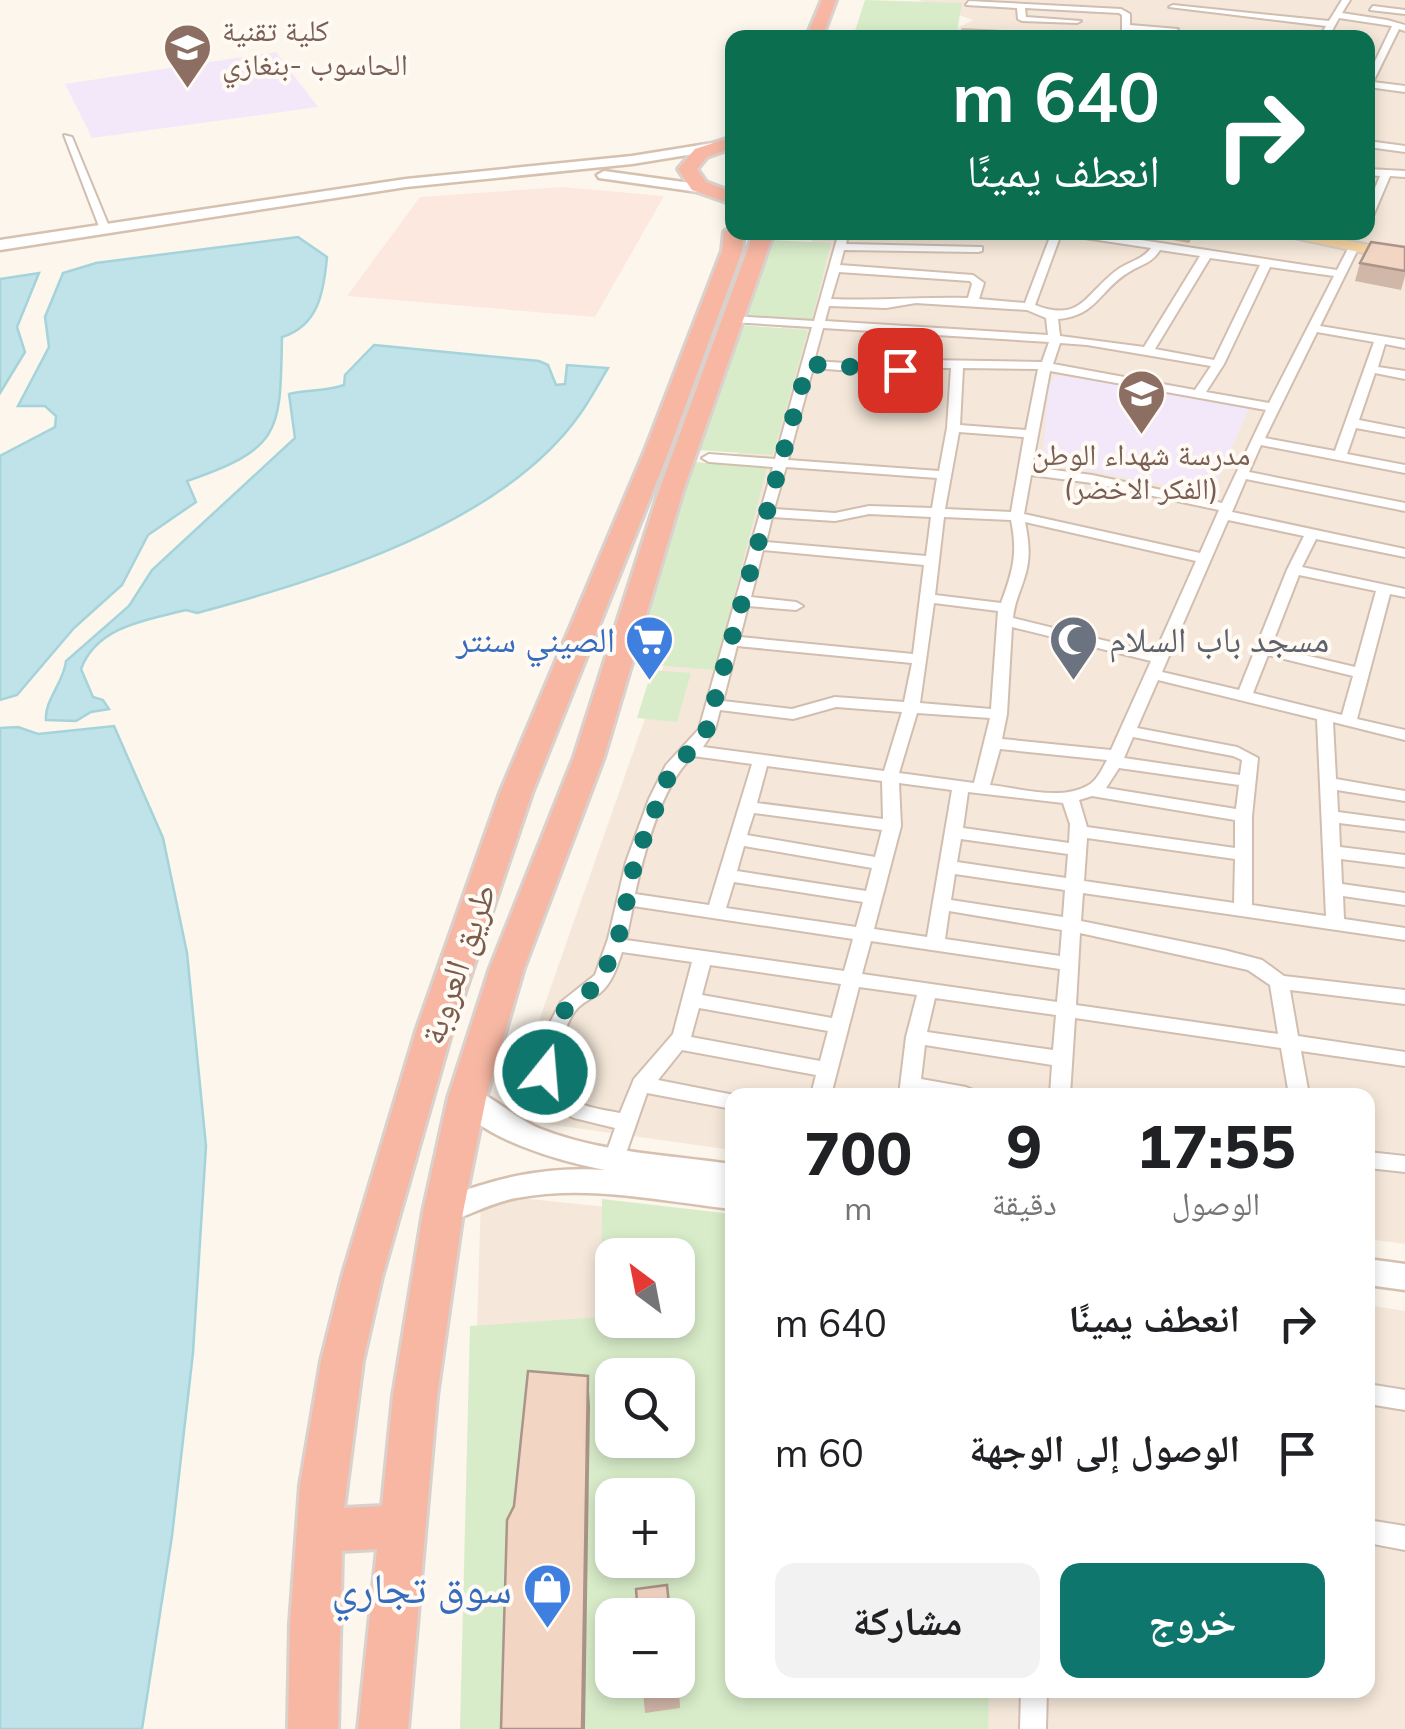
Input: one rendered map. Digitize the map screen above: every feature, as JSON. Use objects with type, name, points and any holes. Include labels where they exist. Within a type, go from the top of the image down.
[{"type":"highway","points":[[817,30],[829,0]]},
{"type":"highway","points":[[832,30],[842,0]]},
{"type":"highway","points":[[707,190],[692,180],[687,169],[696,156],[725,144]]},
{"type":"highway","name":"طريق العروبة","points":[[707,190],[725,210]]},
{"type":"highway","name":"طريق العروبة","points":[[313,1729],[319,1522],[336,1391],[362,1277],[434,1032],[532,750],[656,453],[734,240]]},
{"type":"highway","name":"طريق العروبة","points":[[383,1729],[416,1396],[443,1212],[467,1098],[507,968],[589,757],[666,508],[761,240]]},
{"type":"highway","points":[[532,750],[568,744],[589,757]]},
{"type":"highway","points":[[319,1522],[354,1532],[380,1528],[404,1518]]},
{"type":"main road","points":[[0,245],[406,183],[614,162],[713,147]]},
{"type":"main road","points":[[0,253],[519,177],[618,176],[707,190]]},
{"type":"main road","points":[[1359,240],[1405,257]]},
{"type":"main road","points":[[1361,240],[1405,248]]},
{"type":"main road","points":[[467,1098],[533,1140],[614,1159],[725,1175]]},
{"type":"main road","points":[[443,1212],[494,1190],[550,1179],[588,1179],[725,1197]]},
{"type":"main road","points":[[1375,1273],[1405,1277]]},
{"type":"street","points":[[964,30],[969,2],[1121,11],[1126,14],[1126,30]]},
{"type":"street","points":[[1327,30],[1344,2],[1405,12]]},
{"type":"street","points":[[1174,30],[1174,4],[1224,5],[1333,20],[1390,22],[1400,28],[1389,40],[1375,69]]},
{"type":"street","points":[[1021,5],[1020,17],[1025,20],[1077,21]]},
{"type":"street","points":[[1389,40],[1405,42]]},
{"type":"street","points":[[1375,85],[1405,88]]},
{"type":"street","points":[[1375,145],[1402,148],[1405,132]]},
{"type":"street","points":[[67,138],[105,229]]},
{"type":"street","points":[[1375,172],[1405,174]]},
{"type":"street","points":[[1375,199],[1386,173]]},
{"type":"street","points":[[626,1122],[566,1106],[552,1094],[546,1080],[561,1017],[574,1000],[600,982],[616,945],[635,861],[668,776],[705,735],[842,240],[978,249]]},
{"type":"street","points":[[973,278],[979,240]]},
{"type":"street","points":[[1029,307],[1054,240]]},
{"type":"street","points":[[1114,240],[1157,247],[1196,247],[1207,254],[1339,274]]},
{"type":"street","points":[[692,751],[1070,798],[1092,791],[1103,782],[1130,732],[1257,440],[1356,240]]},
{"type":"street","points":[[824,302],[972,302],[1029,307],[1052,316],[1089,308],[1119,274],[1144,265],[1157,247]]},
{"type":"street","points":[[1148,350],[1207,254]]},
{"type":"street","points":[[1199,394],[1218,364],[1266,264]]},
{"type":"street","points":[[834,268],[973,278],[978,283],[972,302]]},
{"type":"street","points":[[993,337],[996,304]]},
{"type":"street","points":[[935,944],[954,832],[993,743],[999,714],[1006,615],[1023,545],[1017,516],[1044,366],[1055,347],[1052,316]]},
{"type":"street","points":[[732,319],[1054,339],[1148,350],[1218,364]]},
{"type":"street","points":[[1313,328],[1405,344]]},
{"type":"street","points":[[1340,456],[1381,340]]},
{"type":"street","points":[[808,364],[893,370],[926,364],[1044,366],[1274,408]]},
{"type":"street","points":[[824,1088],[892,826],[890,778],[911,708],[920,659],[953,428],[956,364]]},
{"type":"street","points":[[1370,369],[1405,375]]},
{"type":"street","points":[[1352,422],[1405,434]]},
{"type":"street","points":[[953,428],[1031,434]]},
{"type":"street","points":[[1257,440],[1405,469]]},
{"type":"street","points":[[708,458],[945,476]]},
{"type":"street","points":[[1025,470],[1092,479],[1405,553]]},
{"type":"street","points":[[1244,474],[1405,508]]},
{"type":"street","points":[[767,513],[836,517],[869,510],[1017,516],[1204,558]]},
{"type":"street","points":[[1245,694],[1312,534]]},
{"type":"street","points":[[758,545],[932,561]]},
{"type":"street","points":[[1294,570],[1405,593]]},
{"type":"street","points":[[1349,720],[1384,589]]},
{"type":"street","points":[[928,598],[1006,615],[1245,694],[1405,735]]},
{"type":"street","points":[[742,601],[796,606]]},
{"type":"street","points":[[732,641],[920,659]]},
{"type":"street","points":[[1262,649],[1361,673]]},
{"type":"street","points":[[714,705],[793,714],[835,702],[999,714]]},
{"type":"street","points":[[1325,714],[1335,925]]},
{"type":"street","points":[[1130,732],[1246,754],[1250,758],[1244,816],[1244,908]]},
{"type":"street","points":[[993,743],[1248,781]]},
{"type":"street","points":[[716,912],[761,760]]},
{"type":"street","points":[[1328,782],[1405,796]]},
{"type":"street","points":[[1092,791],[1244,816]]},
{"type":"street","points":[[1061,1088],[1078,840],[1077,811],[1070,798]]},
{"type":"street","points":[[747,807],[892,826]]},
{"type":"street","points":[[1329,816],[1405,826]]},
{"type":"street","points":[[954,832],[1244,855]]},
{"type":"street","points":[[738,840],[882,864]]},
{"type":"street","points":[[1332,852],[1405,861]]},
{"type":"street","points":[[948,867],[1405,934]]},
{"type":"street","points":[[727,875],[873,898]]},
{"type":"street","points":[[1332,888],[1405,898]]},
{"type":"street","points":[[626,899],[1069,964]]},
{"type":"street","points":[[941,904],[1072,925],[1240,960],[1279,982],[1405,997]]},
{"type":"street","points":[[616,945],[1290,1046],[1405,1059]]},
{"type":"street","points":[[614,1159],[642,1084],[679,1042],[702,959]]},
{"type":"street","points":[[1279,982],[1298,1088]]},
{"type":"street","points":[[910,1088],[916,1037],[927,991]]},
{"type":"street","points":[[692,1000],[840,1026]]},
{"type":"street","points":[[916,1037],[1063,1059]]},
{"type":"street","points":[[679,1042],[828,1070]]},
{"type":"street","points":[[642,1084],[725,1101]]},
{"type":"street","points":[[1375,1161],[1405,1164]]},
{"type":"street","points":[[1375,1395],[1405,1400]]},
{"type":"street","points":[[1375,1533],[1405,1538]]},
{"type":"street","points":[[1033,1729],[1034,1698]]},
{"type":"shaded area","points":[[918,0],[1405,0],[1405,1244],[1375,1240],[1375,1088],[725,1088],[725,1149],[505,1118],[813,240],[1375,240],[1375,30],[954,30],[973,20]]},
{"type":"shaded area","name":"كلية تقنية الحاسوب -بنغازي","points":[[276,52],[318,107],[92,138],[65,84]]},
{"type":"shaded area","points":[[563,187],[664,196],[595,317],[347,296],[420,197]]},
{"type":"shaded area","name":"مدرسة شهداء الوطن (الفكر الاخضر)","points":[[1055,376],[1126,383],[1250,406],[1211,495],[1094,471],[1042,466],[1049,386]]},
{"type":"shaded area","points":[[481,1194],[725,1219],[725,1698],[1375,1698],[1375,1306],[1405,1311],[1405,1729],[465,1729]]},
{"type":"green space","points":[[865,0],[962,3],[957,30],[855,30]]},
{"type":"green space","points":[[769,240],[831,243],[812,320],[743,315]]},
{"type":"green space","points":[[739,325],[808,330],[773,455],[697,450]]},
{"type":"green space","points":[[695,462],[767,468],[715,670],[629,663]]},
{"type":"green space","points":[[652,670],[691,673],[677,722],[637,718]]},
{"type":"green space","points":[[602,1199],[725,1213],[725,1698],[989,1698],[988,1729],[460,1729],[470,1326],[595,1317],[595,1338],[695,1338],[695,1238],[602,1238]]},
{"type":"water","points":[[298,237],[327,257],[326,269],[312,316],[282,337],[280,395],[270,432],[242,458],[187,481],[196,502],[148,535],[122,585],[74,628],[17,695],[0,700],[0,456],[55,427],[56,416],[45,406],[18,406],[49,347],[45,317],[63,273],[96,263]]},
{"type":"water","points":[[39,273],[17,327],[25,352],[0,393],[0,279]]},
{"type":"water","points":[[374,345],[539,361],[548,365],[556,385],[565,384],[567,365],[608,368],[580,414],[546,453],[505,487],[457,517],[353,564],[197,613],[186,610],[155,617],[111,634],[99,643],[81,669],[93,697],[103,700],[109,709],[91,712],[76,721],[46,720],[66,661],[129,606],[152,570],[295,438],[289,394],[344,385],[345,375]]},
{"type":"water","points":[[114,726],[163,838],[187,953],[206,1146],[193,1353],[172,1536],[142,1729],[0,1729],[0,728],[18,727],[38,734]]},
{"type":"building","points":[[1371,242],[1405,247],[1405,271],[1360,263]]},
{"type":"building","name":"سوق تجاري","points":[[528,1371],[588,1376],[582,1729],[501,1729],[507,1520],[514,1506]]},
{"type":"building","points":[[667,1585],[668,1598],[637,1598],[636,1589]]},
{"type":"place","name":"كلية تقنية الحاسوب -بنغازي","points":[[187,90]]},
{"type":"place","name":"مدرسة شهداء الوطن (الفكر الاخضر)","points":[[1141,436]]},
{"type":"place","name":"الصيني سنتر","points":[[650,682]]},
{"type":"place","name":"مسجد باب السلام","points":[[1074,682]]},
{"type":"place","name":"سوق تجاري","points":[[547,1630]]},
{"type":"route","points":[[545,1072],[564,1011],[597,985],[609,961],[621,929],[635,861],[670,772],[705,735],[808,364],[900,370]]}]
